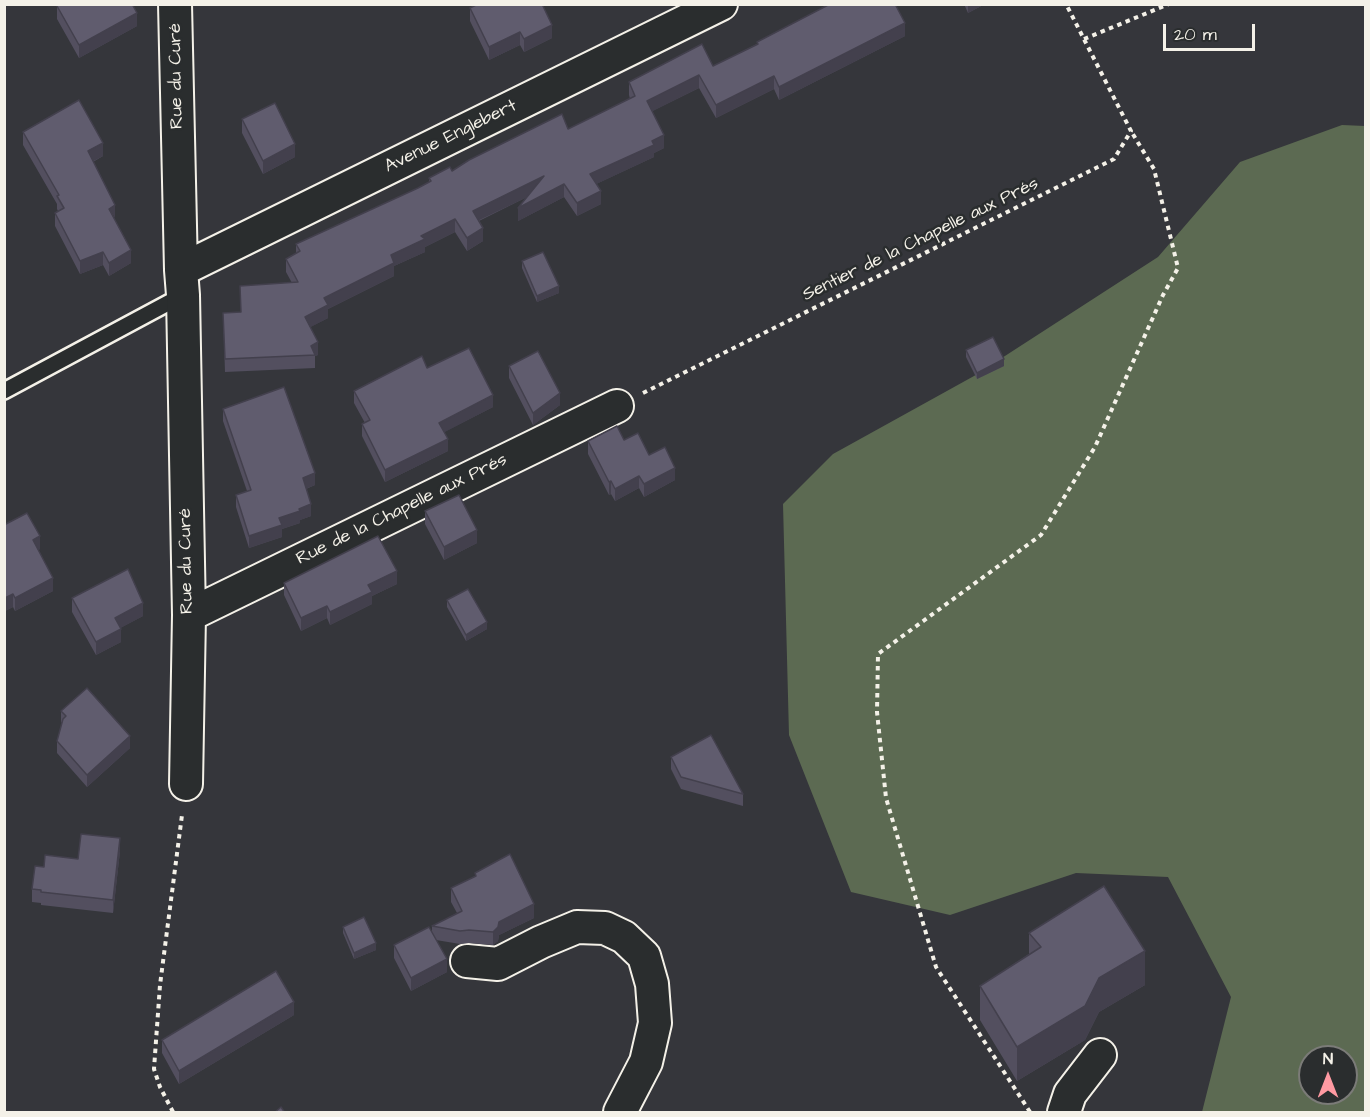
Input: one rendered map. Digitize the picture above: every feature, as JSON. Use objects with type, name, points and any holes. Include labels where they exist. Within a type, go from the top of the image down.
[{"type":"street","name":"Rue du Curé","points":[[175,4],[189,615],[186,784]]},
{"type":"street","name":"Avenue Englebert","points":[[182,283],[721,4]]},
{"type":"street","name":"Rue de la Chapelle aux Prés","points":[[189,615],[617,406]]},
{"type":"street","points":[[467,961],[498,964],[577,927],[605,928],[624,936],[644,956],[652,984],[655,1023],[646,1062],[620,1113]]},
{"type":"street","points":[[1064,1113],[1070,1094],[1100,1055]]},
{"type":"lane","points":[[4,391],[182,283]]},
{"type":"path","points":[[1030,1113],[936,967],[886,798],[877,712],[878,654],[1041,535],[1095,447],[1163,295],[1178,267],[1154,169],[1131,132],[1066,4]]},
{"type":"path","points":[[1084,39],[1169,4]]},
{"type":"path","name":"Sentier de la Chapelle aux Prés","points":[[617,406],[1114,159],[1131,132]]},
{"type":"path","points":[[173,1113],[154,1069],[160,985],[186,784]]},
{"type":"green space","points":[[1342,125],[1365,126],[1365,1112],[1202,1112],[1231,997],[1168,877],[1076,873],[950,915],[851,892],[789,735],[783,504],[833,454],[974,376],[1158,257],[1240,162]]},
{"type":"building","points":[[59,4],[132,4],[137,13],[79,45],[57,6]]},
{"type":"building","points":[[478,4],[542,4],[552,25],[524,39],[520,32],[489,47],[470,8]]},
{"type":"building","points":[[830,4],[895,4],[905,23],[779,87],[774,76],[716,105],[699,75],[647,101],[664,135],[652,141],[654,145],[590,174],[601,191],[577,203],[564,184],[518,208],[544,176],[473,211],[483,228],[467,238],[455,219],[421,236],[425,239],[391,255],[394,263],[324,298],[328,305],[305,317],[318,342],[311,346],[315,355],[225,359],[223,313],[241,312],[240,286],[298,282],[286,259],[300,251],[296,244],[418,188],[431,181],[429,178],[450,167],[452,171],[469,160],[562,114],[568,129],[635,96],[629,82],[702,44],[713,66]]},
{"type":"building","points":[[79,100],[103,143],[88,151],[115,205],[109,209],[131,250],[109,263],[103,252],[80,261],[55,213],[64,208],[57,196],[59,195],[23,132]]},
{"type":"building","points":[[275,103],[295,144],[263,161],[242,119]]},
{"type":"building","points":[[543,252],[559,286],[537,296],[522,261]]},
{"type":"building","points":[[993,337],[1004,359],[977,373],[966,350]]},
{"type":"building","points":[[469,348],[493,395],[439,423],[448,439],[385,470],[362,424],[370,420],[354,391],[422,356],[427,368]]},
{"type":"building","points":[[538,351],[560,393],[533,413],[509,366]]},
{"type":"building","points":[[284,387],[315,473],[303,478],[311,504],[299,509],[300,511],[279,518],[282,525],[249,536],[236,495],[251,490],[223,409]]},
{"type":"building","points":[[617,426],[624,440],[638,433],[649,455],[665,447],[675,468],[644,484],[639,476],[615,489],[588,441]]},
{"type":"building","points":[[459,495],[477,530],[444,547],[425,511]]},
{"type":"building","points":[[27,513],[40,536],[33,540],[53,578],[15,598],[13,594],[5,598],[4,525]]},
{"type":"building","points":[[378,536],[397,571],[368,585],[372,592],[330,612],[327,606],[301,618],[284,583]]},
{"type":"building","points":[[128,569],[143,603],[115,618],[121,629],[96,642],[72,598]]},
{"type":"building","points":[[468,589],[487,622],[466,635],[447,600]]},
{"type":"building","points":[[87,688],[130,736],[87,775],[57,741],[63,719],[66,716],[61,711]]},
{"type":"building","points":[[711,735],[743,794],[681,777],[671,757]]},
{"type":"building","points":[[81,834],[120,838],[113,900],[32,889],[35,866],[44,867],[45,855],[78,859]]},
{"type":"building","points":[[510,854],[534,904],[499,922],[493,932],[460,931],[432,926],[462,911],[451,888],[476,876],[475,873]]},
{"type":"building","points":[[1104,886],[1145,951],[1099,978],[1085,1006],[1017,1047],[980,986],[1041,947],[1029,933]]},
{"type":"building","points":[[364,917],[376,943],[354,953],[343,927]]},
{"type":"building","points":[[429,927],[447,959],[411,978],[394,945]]},
{"type":"building","points":[[276,971],[294,1002],[179,1071],[162,1040]]},
{"type":"building","points":[[281,1107],[285,1113],[274,1113]]}]
